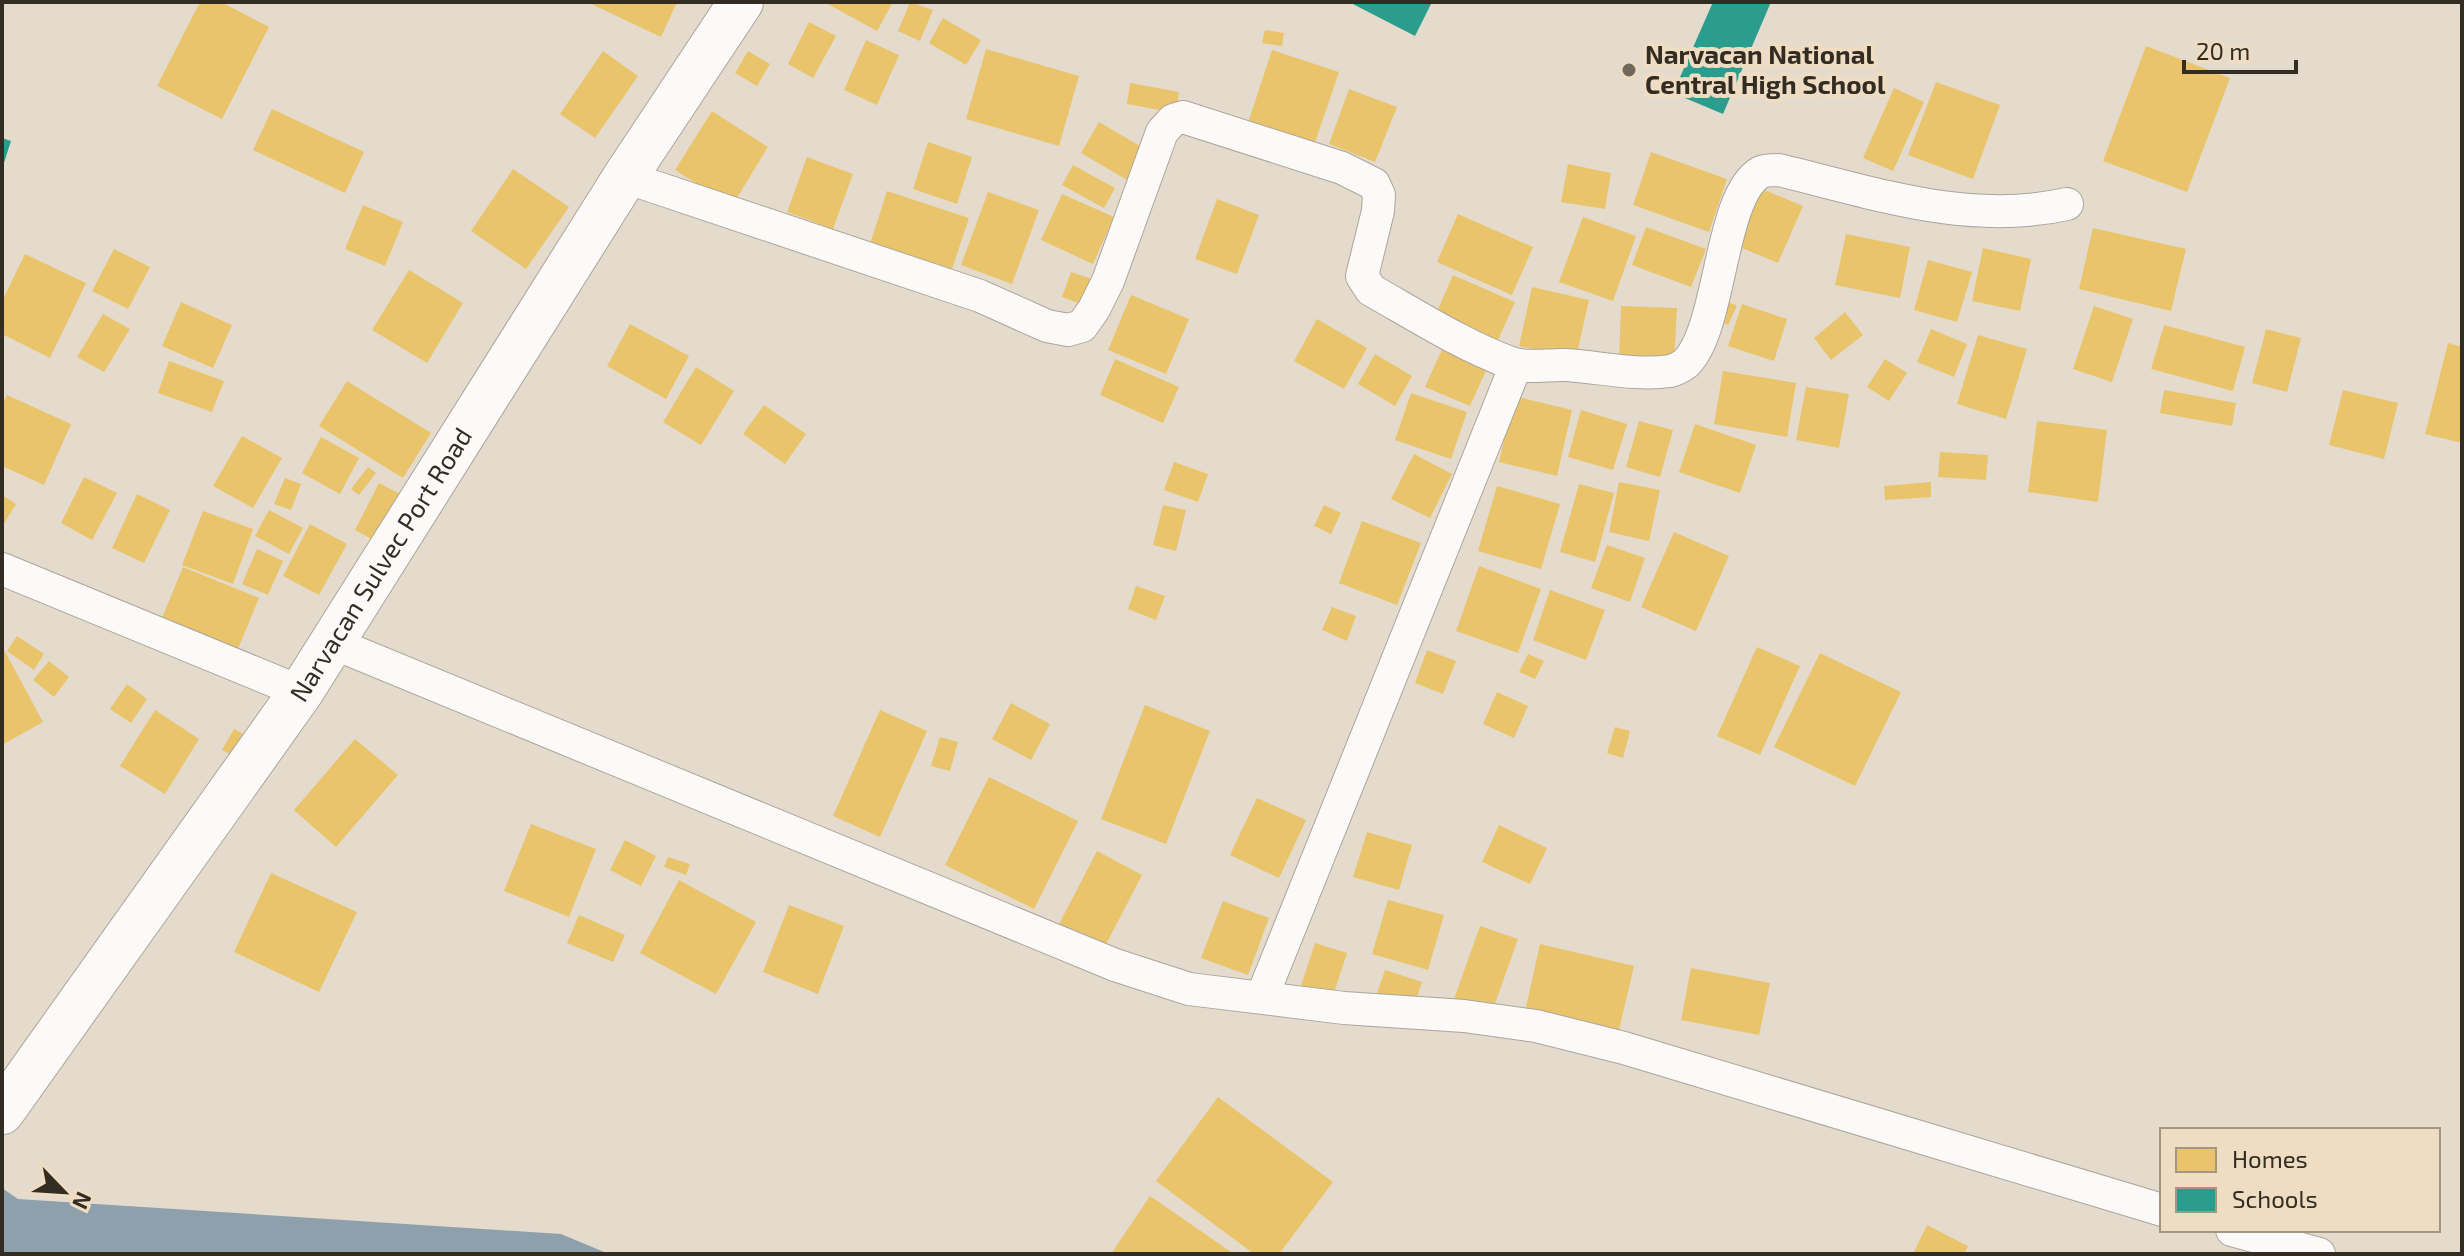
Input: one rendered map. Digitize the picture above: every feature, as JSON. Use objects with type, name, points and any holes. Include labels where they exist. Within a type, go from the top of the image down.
[{"type":"street","name":"Narvacan Sulvec Port Road","points":[[2,1112],[301,692],[625,177],[741,2]]},
{"type":"street","points":[[625,177],[980,296],[1047,326],[1068,330],[1082,326],[1094,309],[1108,281],[1162,132],[1173,120],[1183,117],[1342,168],[1374,184],[1379,195],[1378,211],[1362,276],[1366,283],[1371,290],[1476,349],[1516,365],[1563,365],[1641,372],[1673,371],[1687,362],[1707,318],[1741,198],[1751,180],[1763,171],[1779,170],[1952,209],[2032,212],[2067,204]]},
{"type":"street","points":[[1262,997],[1516,365]]},
{"type":"street","points":[[2,569],[301,692]]},
{"type":"street","points":[[333,643],[1115,965],[1189,989],[1344,1008],[1464,1016],[1536,1026],[1624,1048],[2160,1209]]},
{"type":"street","points":[[2239,1232],[2319,1254]]},
{"type":"water","points":[[2,1188],[18,1199],[561,1234],[609,1254],[2,1254]]},
{"type":"building: Homes","points":[[200,2],[221,2],[269,27],[222,119],[157,86]]},
{"type":"building: Homes","points":[[587,2],[677,2],[661,37]]},
{"type":"building: Homes","points":[[824,2],[893,2],[877,31]]},
{"type":"building: Homes","points":[[910,2],[933,10],[920,41],[898,31]]},
{"type":"building: Homes","points":[[943,18],[981,40],[966,65],[929,43]]},
{"type":"building: Homes","points":[[809,22],[836,36],[813,78],[788,64]]},
{"type":"building: Homes","points":[[1265,30],[1284,33],[1282,46],[1262,43]]},
{"type":"building: Homes","points":[[866,40],[899,55],[877,105],[844,90]]},
{"type":"building: Homes","points":[[2146,46],[2230,78],[2187,192],[2103,161]]},
{"type":"building: Homes","points":[[986,49],[1079,76],[1059,146],[966,119]]},
{"type":"building: Homes","points":[[1272,50],[1339,72],[1311,154],[1245,132]]},
{"type":"building: Homes","points":[[603,51],[638,76],[595,138],[560,114]]},
{"type":"building: Homes","points":[[748,51],[770,64],[757,86],[735,73]]},
{"type":"building: Homes","points":[[1936,82],[2000,105],[1973,179],[1908,155]]},
{"type":"building: Homes","points":[[1130,83],[1179,92],[1176,113],[1127,104]]},
{"type":"building: Homes","points":[[1894,88],[1924,102],[1893,171],[1863,158]]},
{"type":"building: Homes","points":[[1349,89],[1397,107],[1375,162],[1329,144]]},
{"type":"building: Homes","points":[[272,109],[364,152],[345,193],[253,150]]},
{"type":"building: Homes","points":[[712,111],[768,147],[732,206],[675,170]]},
{"type":"building: Homes","points":[[1099,122],[1145,149],[1127,180],[1081,153]]},
{"type":"building: Homes","points":[[928,142],[972,157],[957,204],[913,189]]},
{"type":"building: Homes","points":[[1651,152],[1727,179],[1709,232],[1633,205]]},
{"type":"building: Homes","points":[[807,157],[853,174],[833,229],[787,212]]},
{"type":"building: Homes","points":[[1568,164],[1611,173],[1605,209],[1561,202]]},
{"type":"building: Homes","points":[[1073,165],[1115,188],[1104,208],[1062,185]]},
{"type":"building: Homes","points":[[513,169],[569,207],[526,269],[471,231]]},
{"type":"building: Homes","points":[[1755,186],[1803,206],[1778,263],[1730,243]]},
{"type":"building: Homes","points":[[887,191],[969,218],[950,275],[869,247]]},
{"type":"building: Homes","points":[[988,192],[1039,210],[1012,284],[961,265]]},
{"type":"building: Homes","points":[[1062,194],[1114,217],[1093,264],[1041,240]]},
{"type":"building: Homes","points":[[1217,199],[1259,215],[1237,274],[1195,259]]},
{"type":"building: Homes","points":[[363,205],[403,222],[385,266],[345,249]]},
{"type":"building: Homes","points":[[1458,214],[1533,247],[1512,295],[1437,262]]},
{"type":"building: Homes","points":[[1583,217],[1636,236],[1613,301],[1559,282]]},
{"type":"building: Homes","points":[[1646,227],[1706,249],[1691,287],[1632,265]]},
{"type":"building: Homes","points":[[2093,228],[2186,249],[2171,311],[2079,289]]},
{"type":"building: Homes","points":[[1846,234],[1910,247],[1900,298],[1835,285]]},
{"type":"building: Homes","points":[[1983,248],[2031,259],[2020,311],[1972,301]]},
{"type":"building: Homes","points":[[114,249],[150,267],[128,309],[92,291]]},
{"type":"building: Homes","points":[[25,254],[86,283],[50,358],[2,334],[2,301]]},
{"type":"building: Homes","points":[[1928,260],[1972,272],[1957,322],[1914,310]]},
{"type":"building: Homes","points":[[409,270],[463,303],[427,363],[372,330]]},
{"type":"building: Homes","points":[[1071,272],[1095,280],[1086,306],[1062,297]]},
{"type":"building: Homes","points":[[1453,275],[1515,302],[1498,340],[1436,314]]},
{"type":"building: Homes","points":[[1532,287],[1589,300],[1576,358],[1519,346]]},
{"type":"building: Homes","points":[[1131,295],[1189,319],[1166,374],[1108,350]]},
{"type":"building: Homes","points":[[1718,297],[1737,306],[1728,325],[1709,316]]},
{"type":"building: Homes","points":[[181,302],[232,325],[213,368],[162,346]]},
{"type":"building: Homes","points":[[1742,304],[1787,319],[1774,361],[1728,346]]},
{"type":"building: Homes","points":[[1621,306],[1677,308],[1674,362],[1619,360]]},
{"type":"building: Homes","points":[[2094,306],[2133,319],[2112,382],[2073,369]]},
{"type":"building: Homes","points":[[1845,312],[1863,335],[1831,360],[1814,338]]},
{"type":"building: Homes","points":[[103,314],[130,329],[104,372],[77,357]]},
{"type":"building: Homes","points":[[1317,319],[1367,348],[1344,389],[1294,361]]},
{"type":"building: Homes","points":[[630,324],[689,356],[666,399],[607,366]]},
{"type":"building: Homes","points":[[2164,325],[2245,347],[2233,391],[2151,369]]},
{"type":"building: Homes","points":[[1931,329],[1967,344],[1954,377],[1917,362]]},
{"type":"building: Homes","points":[[2266,329],[2301,338],[2287,392],[2252,383]]},
{"type":"building: Homes","points":[[1978,335],[2027,349],[2006,419],[1957,404]]},
{"type":"building: Homes","points":[[2448,343],[2462,347],[2462,443],[2425,434]]},
{"type":"building: Homes","points":[[1444,345],[1489,364],[1470,406],[1425,387]]},
{"type":"building: Homes","points":[[1375,354],[1412,376],[1395,406],[1358,384]]},
{"type":"building: Homes","points":[[1115,359],[1179,387],[1163,423],[1100,395]]},
{"type":"building: Homes","points":[[1885,359],[1907,373],[1889,401],[1867,387]]},
{"type":"building: Homes","points":[[169,361],[224,381],[212,412],[158,393]]},
{"type":"building: Homes","points":[[696,367],[734,391],[701,445],[663,422]]},
{"type":"building: Homes","points":[[1723,371],[1796,383],[1787,437],[1714,424]]},
{"type":"building: Homes","points":[[347,381],[431,433],[403,478],[319,426]]},
{"type":"building: Homes","points":[[1806,387],[1849,394],[1839,448],[1796,440]]},
{"type":"building: Homes","points":[[2164,390],[2236,403],[2232,426],[2160,413]]},
{"type":"building: Homes","points":[[2343,390],[2398,403],[2384,459],[2329,445]]},
{"type":"building: Homes","points":[[1411,393],[1467,412],[1451,459],[1395,440]]},
{"type":"building: Homes","points":[[7,395],[71,424],[44,485],[2,466],[2,405]]},
{"type":"building: Homes","points":[[1514,396],[1572,410],[1557,476],[1499,462]]},
{"type":"building: Homes","points":[[764,405],[806,434],[785,464],[743,434]]},
{"type":"building: Homes","points":[[1581,410],[1627,424],[1613,470],[1568,457]]},
{"type":"building: Homes","points":[[1639,421],[1673,430],[1660,477],[1626,467]]},
{"type":"building: Homes","points":[[2037,421],[2107,430],[2098,502],[2028,492]]},
{"type":"building: Homes","points":[[1695,424],[1756,445],[1740,493],[1679,472]]},
{"type":"building: Homes","points":[[242,436],[282,458],[253,508],[213,486]]},
{"type":"building: Homes","points":[[321,437],[359,458],[340,494],[302,473]]},
{"type":"building: Homes","points":[[1940,452],[1988,455],[1986,480],[1938,477]]},
{"type":"building: Homes","points":[[1414,454],[1452,474],[1430,518],[1391,499]]},
{"type":"building: Homes","points":[[1174,462],[1208,474],[1198,502],[1164,490]]},
{"type":"building: Homes","points":[[368,467],[376,473],[359,495],[351,489]]},
{"type":"building: Homes","points":[[84,477],[117,493],[92,540],[61,523]]},
{"type":"building: Homes","points":[[285,478],[301,484],[291,510],[274,504]]},
{"type":"building: Homes","points":[[1619,482],[1660,490],[1649,541],[1609,532]]},
{"type":"building: Homes","points":[[1931,482],[1931,497],[1885,500],[1884,486]]},
{"type":"building: Homes","points":[[379,483],[402,495],[377,542],[355,530]]},
{"type":"building: Homes","points":[[1579,484],[1614,493],[1595,562],[1560,552]]},
{"type":"building: Homes","points":[[1497,486],[1560,504],[1541,569],[1478,551]]},
{"type":"building: Homes","points":[[137,494],[170,510],[144,563],[112,548]]},
{"type":"building: Homes","points":[[2,495],[16,504],[2,527]]},
{"type":"building: Homes","points":[[1163,505],[1186,510],[1176,551],[1153,545]]},
{"type":"building: Homes","points":[[1324,505],[1341,513],[1331,534],[1314,526]]},
{"type":"building: Homes","points":[[269,510],[303,528],[289,554],[255,536]]},
{"type":"building: Homes","points":[[203,511],[253,529],[233,584],[182,565]]},
{"type":"building: Homes","points":[[1362,521],[1421,543],[1397,605],[1339,583]]},
{"type":"building: Homes","points":[[310,524],[347,544],[319,595],[283,576]]},
{"type":"building: Homes","points":[[1674,532],[1729,556],[1696,631],[1641,607]]},
{"type":"building: Homes","points":[[1607,545],[1645,558],[1630,602],[1591,588]]},
{"type":"building: Homes","points":[[257,549],[283,561],[268,595],[242,584]]},
{"type":"building: Homes","points":[[1479,566],[1541,589],[1518,653],[1456,631]]},
{"type":"building: Homes","points":[[183,567],[259,598],[233,661],[157,630]]},
{"type":"building: Homes","points":[[1136,586],[1165,596],[1156,620],[1128,609]]},
{"type":"building: Homes","points":[[1550,590],[1605,610],[1586,660],[1533,640]]},
{"type":"building: Homes","points":[[1332,607],[1356,616],[1347,641],[1322,630]]},
{"type":"building: Homes","points":[[17,636],[44,654],[34,670],[7,651]]},
{"type":"building: Homes","points":[[2,646],[43,722],[2,745]]},
{"type":"building: Homes","points":[[1757,647],[1800,666],[1760,755],[1717,736]]},
{"type":"building: Homes","points":[[1427,650],[1456,661],[1443,694],[1415,683]]},
{"type":"building: Homes","points":[[1820,653],[1901,692],[1855,786],[1774,747]]},
{"type":"building: Homes","points":[[1528,654],[1544,661],[1535,679],[1519,672]]},
{"type":"building: Homes","points":[[49,661],[69,677],[54,697],[33,680]]},
{"type":"building: Homes","points":[[127,684],[147,699],[131,723],[110,709]]},
{"type":"building: Homes","points":[[1497,692],[1528,706],[1514,738],[1483,724]]},
{"type":"building: Homes","points":[[1011,703],[1050,724],[1031,760],[992,739]]},
{"type":"building: Homes","points":[[1145,705],[1210,731],[1166,844],[1101,819]]},
{"type":"building: Homes","points":[[155,710],[199,739],[165,794],[120,766]]},
{"type":"building: Homes","points":[[880,710],[927,731],[880,837],[833,816]]},
{"type":"building: Homes","points":[[1615,727],[1630,731],[1623,758],[1607,753]]},
{"type":"building: Homes","points":[[234,729],[251,738],[240,759],[222,750]]},
{"type":"building: Homes","points":[[940,737],[958,742],[950,771],[931,766]]},
{"type":"building: Homes","points":[[355,739],[398,775],[336,847],[294,810]]},
{"type":"building: Homes","points":[[989,777],[1078,821],[1034,909],[945,865]]},
{"type":"building: Homes","points":[[1257,798],[1306,820],[1279,878],[1230,855]]},
{"type":"building: Homes","points":[[531,824],[596,849],[569,917],[504,891]]},
{"type":"building: Homes","points":[[1499,825],[1547,848],[1530,884],[1482,862]]},
{"type":"building: Homes","points":[[1367,832],[1412,845],[1399,890],[1353,877]]},
{"type":"building: Homes","points":[[625,840],[656,856],[641,886],[610,870]]},
{"type":"building: Homes","points":[[1097,851],[1142,875],[1102,952],[1057,928]]},
{"type":"building: Homes","points":[[668,857],[690,864],[686,875],[664,867]]},
{"type":"building: Homes","points":[[271,873],[357,912],[319,992],[234,952]]},
{"type":"building: Homes","points":[[679,880],[756,922],[716,994],[640,953]]},
{"type":"building: Homes","points":[[1388,900],[1444,915],[1428,970],[1372,954]]},
{"type":"building: Homes","points":[[1223,901],[1269,918],[1248,975],[1201,958]]},
{"type":"building: Homes","points":[[789,905],[844,926],[818,994],[763,972]]},
{"type":"building: Homes","points":[[579,915],[625,935],[613,962],[567,943]]},
{"type":"building: Homes","points":[[1480,926],[1518,939],[1492,1012],[1454,999]]},
{"type":"building: Homes","points":[[1315,943],[1347,953],[1330,1005],[1298,995]]},
{"type":"building: Homes","points":[[1540,944],[1634,966],[1618,1034],[1525,1012]]},
{"type":"building: Homes","points":[[1691,968],[1770,983],[1759,1035],[1681,1020]]},
{"type":"building: Homes","points":[[1385,970],[1422,982],[1413,1009],[1376,996]]},
{"type":"building: Homes","points":[[1218,1097],[1333,1182],[1279,1254],[1254,1254],[1156,1181]]},
{"type":"building: Homes","points":[[1150,1196],[1234,1254],[1111,1254]]},
{"type":"building: Homes","points":[[1927,1225],[1968,1246],[1964,1254],[1913,1254]]},
{"type":"building: Schools","points":[[1349,2],[1432,2],[1415,36]]},
{"type":"building: Schools","points":[[1713,2],[1771,2],[1723,114],[1673,93]]},
{"type":"building: Schools","points":[[2,138],[11,141],[3,166],[2,166]]},
{"type":"place","name":"Narvacan National Central High School","points":[[1629,70]]}]
